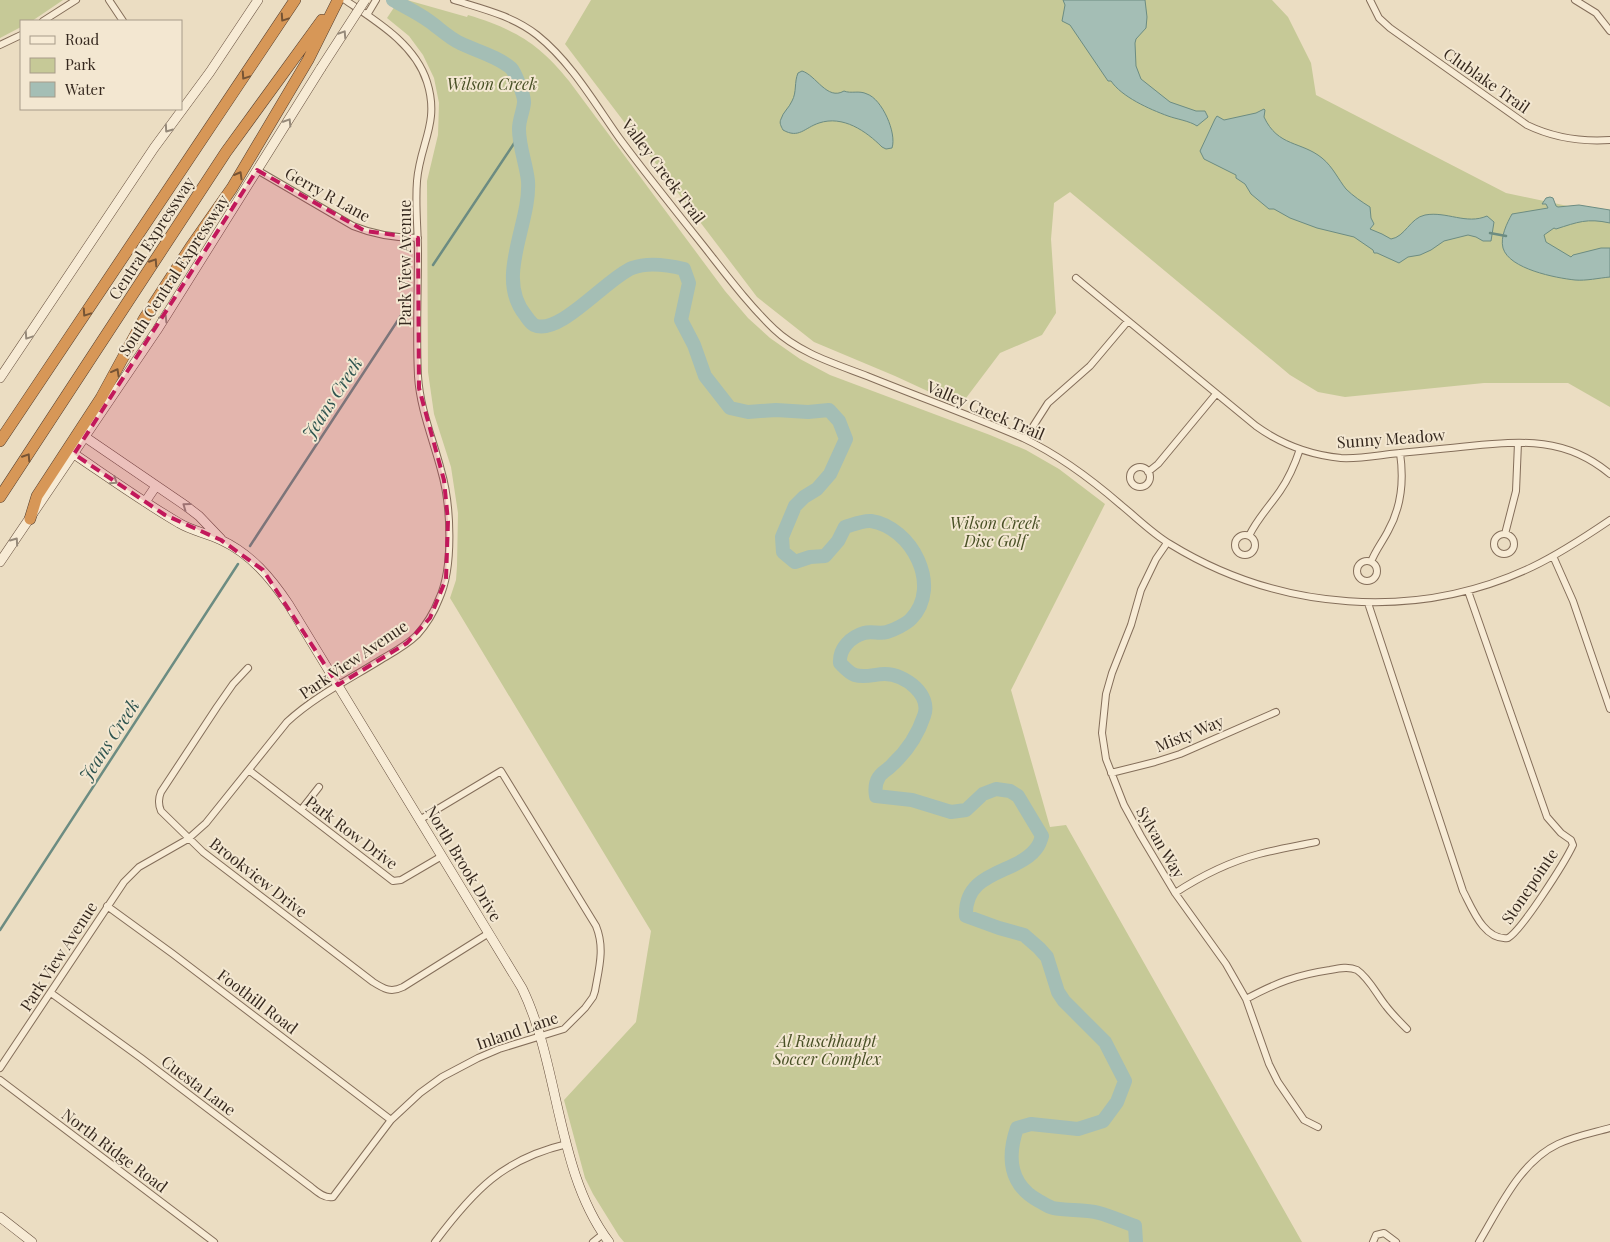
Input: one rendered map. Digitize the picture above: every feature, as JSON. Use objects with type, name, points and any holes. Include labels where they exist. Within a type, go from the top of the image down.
[{"type":"highway","name":"Central Expressway","points":[[0,441],[295,0]]},
{"type":"highway","points":[[30,519],[37,496],[101,398],[144,319],[232,188],[337,0]]},
{"type":"highway","name":"Central Expressway","points":[[0,498],[220,160],[304,57]]},
{"type":"street","points":[[45,20],[76,0]]},
{"type":"street","points":[[109,0],[122,20]]},
{"type":"street","points":[[183,103],[210,72],[258,0]]},
{"type":"street","name":"Park View Avenue","points":[[0,1068],[124,882],[139,867],[188,839],[213,816],[287,722],[301,709],[399,649],[417,635],[435,608],[443,590],[446,579],[448,540],[446,491],[425,417],[418,377],[417,183],[420,163],[431,124],[432,104],[422,69],[414,56],[394,36],[345,0]]},
{"type":"street","name":"Valley Creek Trail","points":[[454,0],[514,21],[539,37],[552,50],[582,84],[620,139],[751,306],[778,332],[796,345],[827,360],[1025,440],[1076,469],[1167,543],[1219,569],[1267,587],[1313,597],[1368,603],[1424,600],[1468,591],[1510,576],[1553,556],[1610,520]]},
{"type":"street","name":"Clublake Trail","points":[[1370,0],[1379,18],[1390,28],[1522,122],[1560,137],[1584,141],[1610,140]]},
{"type":"street","points":[[1574,0],[1596,13],[1610,31]]},
{"type":"street","points":[[367,15],[372,1]]},
{"type":"street","name":"South Central Expressway","points":[[0,562],[156,330],[321,68],[372,1]]},
{"type":"street","points":[[0,45],[20,35]]},
{"type":"street","points":[[0,378],[178,110]]},
{"type":"street","name":"Gerry R Lane","points":[[258,170],[359,228],[388,236],[418,238]]},
{"type":"street","name":"Sunny Meadow","points":[[1076,278],[1216,394],[1265,432],[1283,443],[1318,454],[1342,458],[1518,443],[1540,443],[1563,448],[1589,459],[1610,474]]},
{"type":"street","points":[[1025,440],[1048,402],[1090,366],[1128,321]]},
{"type":"street","points":[[1148,472],[1158,464],[1216,394]]},
{"type":"street","name":"North Brook Drive","points":[[85,437],[199,516],[221,540],[251,560],[273,581],[490,933],[526,996],[540,1036],[572,1164],[584,1197],[606,1238]]},
{"type":"street","points":[[1505,534],[1516,491],[1518,443]]},
{"type":"street","points":[[1249,536],[1258,519],[1287,479],[1300,449]]},
{"type":"street","points":[[1371,562],[1390,528],[1399,505],[1402,479],[1400,453]]},
{"type":"street","name":"North Brook Drive","points":[[74,454],[187,528],[221,540]]},
{"type":"street","points":[[145,502],[156,486]]},
{"type":"street","name":"Sylvan Way","points":[[1167,543],[1156,559],[1141,590],[1131,626],[1112,673],[1106,694],[1102,733],[1104,752],[1110,773],[1124,805],[1175,893],[1226,964],[1246,998],[1269,1064],[1278,1082],[1304,1120],[1318,1127]]},
{"type":"street","points":[[1553,556],[1574,602],[1610,709]]},
{"type":"street","name":"Stonepointe","points":[[1368,603],[1463,891],[1487,931],[1498,938],[1508,938],[1516,932],[1532,910],[1573,845],[1572,840],[1560,833],[1547,817],[1468,591]]},
{"type":"street","name":"Brookview Drive","points":[[248,668],[233,684],[217,707],[158,798],[158,805],[161,811],[188,839],[377,985],[388,991],[403,987],[490,933]]},
{"type":"street","name":"Misty Way","points":[[1110,773],[1180,754],[1276,712]]},
{"type":"street","name":"Park Row Drive","points":[[250,771],[392,881],[401,880],[442,856]]},
{"type":"street","name":"Inland Lane","points":[[330,1198],[336,1194],[391,1120],[420,1093],[454,1070],[490,1053],[564,1029],[593,997],[601,958],[601,941],[596,926],[501,771],[421,820]]},
{"type":"street","points":[[301,810],[319,787]]},
{"type":"street","points":[[1175,893],[1202,876],[1234,862],[1260,854],[1316,842]]},
{"type":"street","name":"Foothill Road","points":[[107,906],[391,1120]]},
{"type":"street","points":[[1246,998],[1292,977],[1334,969],[1352,968],[1364,977],[1387,1008],[1407,1029]]},
{"type":"street","name":"Cuesta Lane","points":[[51,993],[141,1058],[311,1187],[330,1198]]},
{"type":"street","name":"North Ridge Road","points":[[0,1080],[214,1242]]},
{"type":"street","points":[[1479,1242],[1523,1172],[1542,1155],[1556,1145],[1570,1139],[1610,1128]]},
{"type":"street","points":[[436,1242],[471,1197],[501,1171],[522,1159],[567,1144]]},
{"type":"street","points":[[0,1217],[32,1242]]},
{"type":"street","points":[[1373,1242],[1376,1235],[1384,1233],[1396,1242]]},
{"type":"street","points":[[592,1242],[606,1238]]},
{"type":"highlighted area","points":[[257,170],[365,231],[418,238],[419,388],[444,480],[448,521],[446,579],[430,618],[407,643],[338,685],[263,570],[221,540],[165,515],[74,454]]},
{"type":"green space","points":[[0,0],[63,0],[33,20],[20,20],[20,28],[0,38]]},
{"type":"green space","name":"Al Ruschhaupt Soccer Complex","points":[[399,0],[407,0],[484,20],[524,39],[547,57],[569,81],[725,291],[748,318],[770,338],[800,359],[830,375],[1026,450],[1059,469],[1105,504],[1011,690],[1050,827],[1066,825],[1302,1242],[624,1242],[619,1236],[585,1178],[564,1100],[636,1022],[651,931],[450,598],[456,580],[458,513],[451,467],[434,414],[428,372],[427,181],[438,135],[439,103],[434,78],[423,55],[409,36],[387,18]]},
{"type":"green space","points":[[591,0],[1272,0],[1288,17],[1311,63],[1316,95],[1506,193],[1610,215],[1610,407],[1568,383],[1484,383],[1345,397],[1318,392],[1290,375],[1070,192],[1054,203],[1051,239],[1056,313],[1042,335],[1000,353],[960,406],[814,342],[757,297],[565,44]]},
{"type":"water","points":[[1063,0],[1145,0],[1146,28],[1136,39],[1135,43],[1136,66],[1141,79],[1170,102],[1196,111],[1205,111],[1208,117],[1197,126],[1168,116],[1137,102],[1122,92],[1111,81],[1108,81],[1070,25],[1062,21],[1065,5]]},
{"type":"water","points":[[802,71],[832,93],[844,91],[861,92],[873,97],[887,117],[892,134],[892,148],[886,149],[861,130],[837,121],[819,123],[797,133],[783,130],[780,120],[794,98],[798,73]]},
{"type":"water","points":[[1264,109],[1264,117],[1276,134],[1322,158],[1346,189],[1370,207],[1371,218],[1374,224],[1370,229],[1391,239],[1396,238],[1415,220],[1425,215],[1433,214],[1464,219],[1487,216],[1494,222],[1491,241],[1483,241],[1468,235],[1444,241],[1431,250],[1420,255],[1408,257],[1399,263],[1374,253],[1373,250],[1354,237],[1317,228],[1290,218],[1274,209],[1269,209],[1251,194],[1245,184],[1236,178],[1236,175],[1204,159],[1200,151],[1217,116],[1224,120],[1256,113]]},
{"type":"water","points":[[1546,198],[1553,198],[1558,207],[1579,205],[1610,210],[1610,223],[1595,221],[1570,224],[1554,228],[1544,235],[1546,242],[1571,257],[1601,248],[1610,248],[1610,277],[1579,280],[1545,275],[1523,267],[1507,255],[1503,248],[1502,239],[1512,214],[1548,208],[1546,204],[1542,204]]},
{"type":"waterway","name":"Wilson Creek","points":[[393,0],[425,18],[456,41],[505,64],[513,70],[517,79],[524,100],[519,136],[528,181],[527,198],[513,268],[513,285],[517,301],[534,325],[544,326],[556,323],[632,268],[658,265],[684,269],[689,283],[681,320],[694,345],[705,376],[730,408],[748,412],[829,410],[839,421],[846,439],[830,474],[817,489],[804,497],[795,506],[782,537],[783,552],[795,562],[810,557],[825,556],[838,541],[845,527],[871,521],[886,526],[899,534],[910,546],[918,560],[923,575],[924,591],[920,606],[911,619],[900,627],[887,632],[867,632],[854,637],[843,648],[840,658],[840,663],[855,675],[885,674],[901,678],[915,687],[924,701],[924,716],[919,729],[903,754],[879,777],[876,786],[876,796],[912,800],[951,812],[966,810],[983,794],[996,789],[1010,791],[1018,796],[1042,836],[1038,846],[1030,855],[983,880],[974,889],[968,900],[966,916],[1024,935],[1039,948],[1047,957],[1058,992],[1064,1001],[1105,1042],[1125,1081],[1117,1102],[1103,1121],[1078,1129],[1031,1124],[1017,1128],[1012,1149],[1013,1169],[1016,1179],[1022,1187],[1047,1206],[1099,1213],[1135,1226],[1136,1242]]},
{"type":"waterway","name":"Jeans Creek","points":[[433,265],[519,134]]},
{"type":"waterway","points":[[1490,233],[1506,236]]},
{"type":"waterway","name":"Jeans Creek","points":[[250,546],[402,314]]},
{"type":"waterway","name":"Jeans Creek","points":[[0,930],[238,564]]},
{"type":"park label","name":"Wilson Creek Disc Golf","points":[[995,531]]}]
